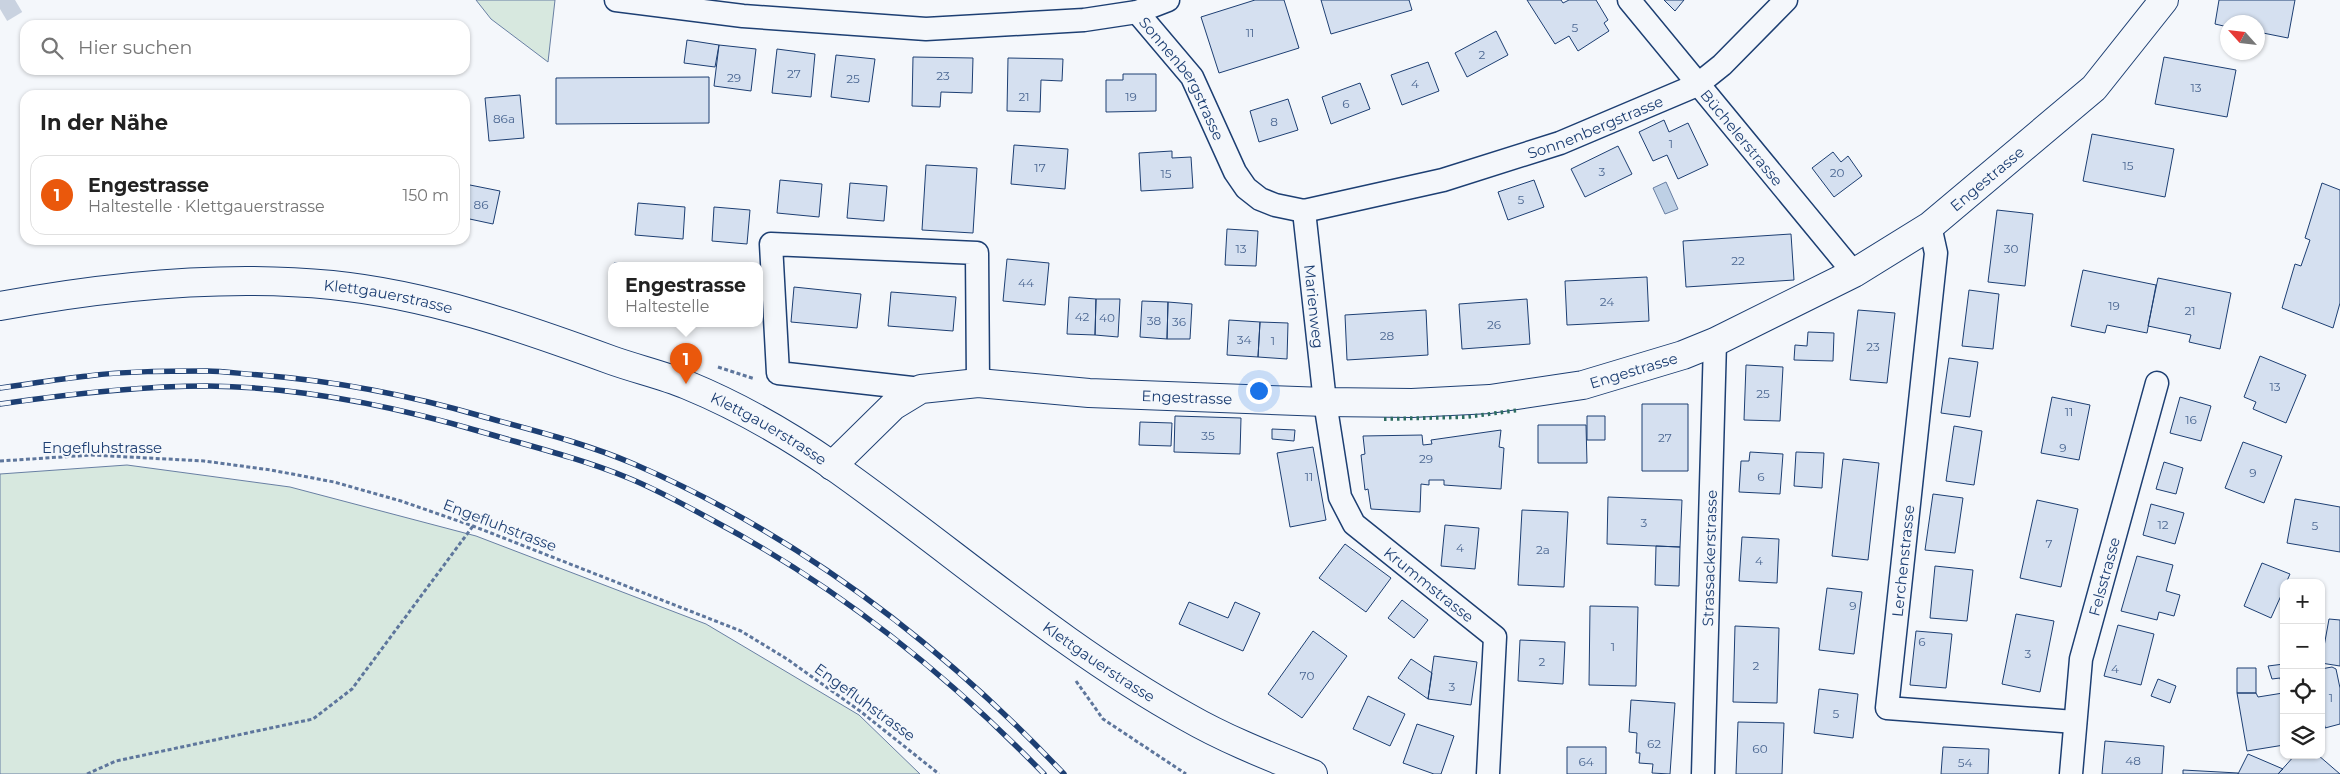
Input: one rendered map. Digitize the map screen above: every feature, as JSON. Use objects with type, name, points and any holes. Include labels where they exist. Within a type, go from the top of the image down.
[{"type":"street","name":"Sonnenbergstrasse","points":[[616,0],[743,16],[926,29],[1084,20],[1137,12],[1192,77],[1235,172],[1246,188],[1260,198],[1275,205],[1304,211],[1443,180],[1560,143],[1697,85],[1722,65],[1786,0]]},
{"type":"street","points":[[1137,12],[1168,0]]},
{"type":"street","name":"Büchelerstrasse","points":[[1629,0],[1697,85],[1854,273]]},
{"type":"street","name":"Engestrasse","points":[[978,383],[976,253],[771,244],[778,373],[921,388],[978,383],[1089,393],[1325,402],[1412,403],[1490,399],[1583,385],[1656,363],[1715,342],[1854,273],[1930,226],[2094,88],[2164,0]]},
{"type":"street","name":"Marienweg","points":[[1304,211],[1325,402]]},
{"type":"street","name":"Lerchenstrasse","points":[[1930,226],[1936,253],[1887,708],[2075,722]]},
{"type":"street","name":"Klettgauerstrasse","points":[[0,306],[55,296],[192,283],[262,282],[332,285],[400,296],[476,313],[686,384],[775,428],[832,466],[1087,653],[1191,720],[1261,753],[1313,774]]},
{"type":"street","name":"Strassackerstrasse","points":[[1703,774],[1715,342]]},
{"type":"street","name":"Felsstrasse","points":[[2071,774],[2082,659],[2156,383]]},
{"type":"street","name":"Engestrasse","points":[[832,466],[893,406],[921,388]]},
{"type":"street","name":"Krummstrasse","points":[[1325,402],[1340,497],[1354,524],[1496,637],[1488,774]]},
{"type":"path","name":"Engefluhstrasse","points":[[0,461],[92,456],[204,460],[261,468],[334,482],[401,501],[473,526],[741,631],[787,659],[860,711],[939,774]]},
{"type":"path","points":[[86,774],[116,761],[314,719],[352,689],[473,526]]},
{"type":"path","points":[[1087,653],[1070,673],[1103,719],[1186,774]]},
{"type":"shaded area","points":[[476,0],[555,0],[548,62],[491,19]]},
{"type":"shaded area","points":[[127,465],[290,487],[476,536],[706,624],[859,715],[920,774],[0,774],[0,474]]},
{"type":"water","points":[[1666,182],[1678,209],[1665,214],[1653,188]]},
{"type":"building","points":[[1255,0],[1284,0],[1299,48],[1219,73],[1201,17]]},
{"type":"building","points":[[1321,0],[1409,0],[1412,10],[1331,34]]},
{"type":"building","points":[[1527,0],[1561,0],[1563,3],[1569,0],[1596,0],[1608,20],[1604,23],[1609,31],[1578,51],[1569,36],[1555,44]]},
{"type":"building","points":[[1664,0],[1684,0],[1675,11]]},
{"type":"building","points":[[2219,0],[2295,0],[2288,38],[2265,33],[2265,15],[2220,15],[2220,25],[2215,24]]},
{"type":"building","points":[[1496,31],[1508,55],[1467,77],[1455,53]]},
{"type":"building","points":[[687,40],[719,45],[715,67],[684,63]]},
{"type":"building","points":[[719,45],[756,49],[751,91],[714,86]]},
{"type":"building","points":[[777,49],[815,54],[811,97],[772,93]]},
{"type":"building","points":[[836,55],[875,59],[869,102],[831,97]]},
{"type":"building","points":[[913,57],[973,58],[972,93],[941,92],[940,107],[912,106]]},
{"type":"building","points":[[2164,57],[2236,70],[2227,117],[2155,104]]},
{"type":"building","points":[[1008,58],[1063,59],[1062,81],[1041,80],[1040,112],[1007,111]]},
{"type":"building","points":[[1428,62],[1439,91],[1402,105],[1391,75]]},
{"type":"building","points":[[1123,74],[1156,74],[1156,111],[1106,112],[1106,80],[1123,80]]},
{"type":"building","points":[[709,77],[709,123],[556,124],[556,78]]},
{"type":"building","points":[[1360,83],[1370,109],[1331,124],[1322,97]]},
{"type":"building","points":[[520,95],[524,138],[489,141],[485,98]]},
{"type":"building","points":[[1288,99],[1298,130],[1259,142],[1250,111]]},
{"type":"building","points":[[1664,120],[1669,132],[1688,123],[1708,165],[1678,179],[1667,155],[1653,161],[1639,132]]},
{"type":"building","points":[[2092,134],[2174,149],[2165,197],[2083,181]]},
{"type":"building","points":[[1014,145],[1068,149],[1065,189],[1011,184]]},
{"type":"building","points":[[1618,146],[1632,174],[1585,197],[1571,169]]},
{"type":"building","points":[[1172,151],[1172,158],[1191,157],[1193,188],[1141,191],[1139,153]]},
{"type":"building","points":[[1833,152],[1841,162],[1848,156],[1862,176],[1834,197],[1812,168]]},
{"type":"building","points":[[926,165],[977,168],[973,233],[922,230]]},
{"type":"building","points":[[780,180],[822,184],[819,217],[777,213]]},
{"type":"building","points":[[1534,180],[1544,207],[1508,220],[1498,192]]},
{"type":"building","points":[[850,183],[887,186],[884,221],[847,218]]},
{"type":"building","points":[[2322,183],[2340,190],[2340,303],[2333,328],[2282,308],[2295,264],[2301,266],[2310,240],[2305,238]]},
{"type":"building","points":[[470,185],[500,191],[493,224],[470,219]]},
{"type":"building","points":[[638,203],[685,207],[683,239],[635,235]]},
{"type":"building","points":[[714,207],[750,210],[747,244],[712,241]]},
{"type":"building","points":[[1997,210],[2033,214],[2025,286],[1988,282]]},
{"type":"building","points":[[1227,229],[1258,231],[1256,266],[1225,265]]},
{"type":"building","points":[[1791,234],[1794,280],[1686,287],[1683,241]]},
{"type":"building","points":[[1007,259],[1049,263],[1045,305],[1003,301]]},
{"type":"building","points":[[2083,270],[2156,285],[2147,333],[2107,325],[2105,333],[2071,326]]},
{"type":"building","points":[[1647,277],[1649,321],[1567,325],[1565,281]]},
{"type":"building","points":[[2158,278],[2231,293],[2220,349],[2189,342],[2191,335],[2148,326]]},
{"type":"building","points":[[794,287],[861,294],[857,328],[791,322]]},
{"type":"building","points":[[1969,290],[1999,294],[1993,349],[1962,346]]},
{"type":"building","points":[[891,292],[956,297],[953,331],[888,326]]},
{"type":"building","points":[[1069,297],[1096,299],[1095,335],[1067,334]]},
{"type":"building","points":[[1096,299],[1120,299],[1118,337],[1095,335]]},
{"type":"building","points":[[1527,299],[1530,344],[1462,349],[1459,304]]},
{"type":"building","points":[[1142,301],[1168,302],[1167,339],[1140,337]]},
{"type":"building","points":[[1168,302],[1192,304],[1190,339],[1167,339]]},
{"type":"building","points":[[1426,310],[1428,355],[1347,360],[1345,315]]},
{"type":"building","points":[[1858,310],[1895,313],[1887,383],[1850,380]]},
{"type":"building","points":[[1229,320],[1260,322],[1258,357],[1227,355]]},
{"type":"building","points":[[1260,322],[1288,323],[1287,359],[1258,357]]},
{"type":"building","points":[[1808,332],[1834,333],[1833,361],[1794,360],[1795,345],[1807,346]]},
{"type":"building","points":[[2260,356],[2306,375],[2286,423],[2253,409],[2256,402],[2244,397]]},
{"type":"building","points":[[1949,358],[1978,362],[1970,417],[1941,413]]},
{"type":"building","points":[[1746,365],[1783,367],[1780,421],[1744,420]]},
{"type":"building","points":[[2052,397],[2090,405],[2079,460],[2041,453]]},
{"type":"building","points":[[2180,397],[2211,406],[2201,441],[2170,433]]},
{"type":"building","points":[[1642,404],[1688,404],[1688,471],[1642,471]]},
{"type":"building","points":[[1175,416],[1241,418],[1240,454],[1174,452]]},
{"type":"building","points":[[1587,416],[1605,416],[1605,440],[1587,440]]},
{"type":"building","points":[[1140,422],[1172,423],[1171,446],[1139,445]]},
{"type":"building","points":[[1538,425],[1586,425],[1587,463],[1538,463]]},
{"type":"building","points":[[1954,426],[1982,431],[1974,485],[1946,481]]},
{"type":"building","points":[[1272,429],[1295,430],[1294,441],[1272,439]]},
{"type":"building","points":[[1501,430],[1499,447],[1504,448],[1501,489],[1444,485],[1444,480],[1429,480],[1429,485],[1421,484],[1420,512],[1371,509],[1368,489],[1365,490],[1361,455],[1365,454],[1363,436],[1422,435],[1423,445],[1432,444],[1431,440]]},
{"type":"building","points":[[2243,442],[2282,456],[2264,503],[2225,488]]},
{"type":"building","points":[[1313,447],[1326,520],[1290,527],[1277,453]]},
{"type":"building","points":[[1750,452],[1783,454],[1780,494],[1739,492],[1741,461],[1749,461]]},
{"type":"building","points":[[1796,452],[1824,453],[1822,488],[1794,486]]},
{"type":"building","points":[[1843,459],[1879,463],[1868,560],[1832,556]]},
{"type":"building","points":[[2164,462],[2183,468],[2176,494],[2156,489]]},
{"type":"building","points":[[1933,494],[1963,498],[1955,553],[1925,550]]},
{"type":"building","points":[[1608,497],[1682,500],[1680,547],[1607,544]]},
{"type":"building","points":[[2295,499],[2340,507],[2340,552],[2287,543]]},
{"type":"building","points":[[2037,500],[2078,509],[2061,587],[2020,578]]},
{"type":"building","points":[[2151,504],[2184,513],[2175,544],[2143,535]]},
{"type":"building","points":[[1522,510],[1568,512],[1564,587],[1518,585]]},
{"type":"building","points":[[1445,525],[1479,528],[1475,569],[1441,566]]},
{"type":"building","points":[[1742,537],[1779,539],[1777,583],[1739,581]]},
{"type":"building","points":[[1345,544],[1391,578],[1366,612],[1319,578]]},
{"type":"building","points":[[1656,546],[1680,547],[1679,586],[1655,585]]},
{"type":"building","points":[[2137,556],[2173,565],[2166,591],[2180,595],[2174,616],[2159,612],[2157,620],[2121,611]]},
{"type":"building","points":[[2262,563],[2290,574],[2288,579],[2280,579],[2280,598],[2271,618],[2244,606]]},
{"type":"building","points":[[1935,566],[1973,570],[1967,621],[1930,618]]},
{"type":"building","points":[[1827,588],[1862,592],[1854,654],[1819,650]]},
{"type":"building","points":[[1402,600],[1428,620],[1414,638],[1388,618]]},
{"type":"building","points":[[1189,602],[1228,618],[1235,602],[1260,613],[1243,651],[1179,624]]},
{"type":"building","points":[[1590,606],[1638,607],[1636,686],[1589,685]]},
{"type":"building","points":[[2016,614],[2054,621],[2040,692],[2002,684]]},
{"type":"building","points":[[2329,619],[2340,620],[2340,666],[2325,664],[2325,641]]},
{"type":"building","points":[[2118,625],[2154,634],[2141,685],[2104,676]]},
{"type":"building","points":[[1735,626],[1779,628],[1777,703],[1733,702]]},
{"type":"building","points":[[1313,631],[1347,656],[1302,718],[1268,694]]},
{"type":"building","points":[[1916,631],[1952,634],[1946,688],[1910,685]]},
{"type":"building","points":[[1520,640],[1565,642],[1563,684],[1518,681]]},
{"type":"building","points":[[1434,656],[1477,662],[1471,705],[1428,699]]},
{"type":"building","points":[[1411,659],[1432,673],[1428,699],[1398,678]]},
{"type":"building","points":[[2280,664],[2280,678],[2272,679],[2268,666]]},
{"type":"building","points":[[2332,667],[2336,669],[2340,688],[2340,724],[2325,728],[2325,669]]},
{"type":"building","points":[[2237,668],[2256,668],[2256,693],[2237,693]]},
{"type":"building","points":[[2158,679],[2176,686],[2170,703],[2151,696]]},
{"type":"building","points":[[1819,689],[1858,694],[1853,738],[1814,733]]},
{"type":"building","points":[[2237,693],[2256,693],[2258,697],[2280,693],[2280,746],[2247,751]]},
{"type":"building","points":[[1368,696],[1405,714],[1390,746],[1353,729]]},
{"type":"building","points":[[1631,700],[1675,703],[1670,774],[1652,773],[1653,764],[1639,763],[1640,753],[1636,753],[1637,733],[1629,732]]},
{"type":"building","points":[[1738,722],[1784,723],[1782,774],[1736,774]]},
{"type":"building","points":[[1417,724],[1454,736],[1441,774],[1434,774],[1403,763]]},
{"type":"building","points":[[2105,741],[2164,746],[2162,774],[2102,774]]},
{"type":"building","points":[[1567,747],[1606,747],[1606,774],[1567,774]]},
{"type":"building","points":[[1943,747],[1989,749],[1988,774],[1941,774]]},
{"type":"building","points":[[2248,754],[2283,769],[2278,774],[2238,774]]},
{"type":"building","points":[[2291,759],[2323,759],[2340,774],[2278,774]]},
{"type":"building","points":[[2183,770],[2238,773],[2238,774],[2183,774]]},
{"type":"tunnel","points":[[0,9],[15,0]]},
{"type":"railway","points":[[0,388],[103,374],[148,372],[213,371],[288,378],[372,390],[454,408],[578,443],[634,464],[695,492],[753,524],[810,559],[865,597],[918,638],[968,681],[1064,774]]},
{"type":"railway","points":[[0,404],[156,387],[208,386],[277,390],[312,394],[415,414],[608,470],[659,492],[760,546],[847,603],[889,634],[969,701],[1044,774]]},
{"type":"hedge","points":[[1384,419],[1467,417],[1519,410]]},
{"type":"place","name":"Engestrasse","points":[[686,384]]}]
